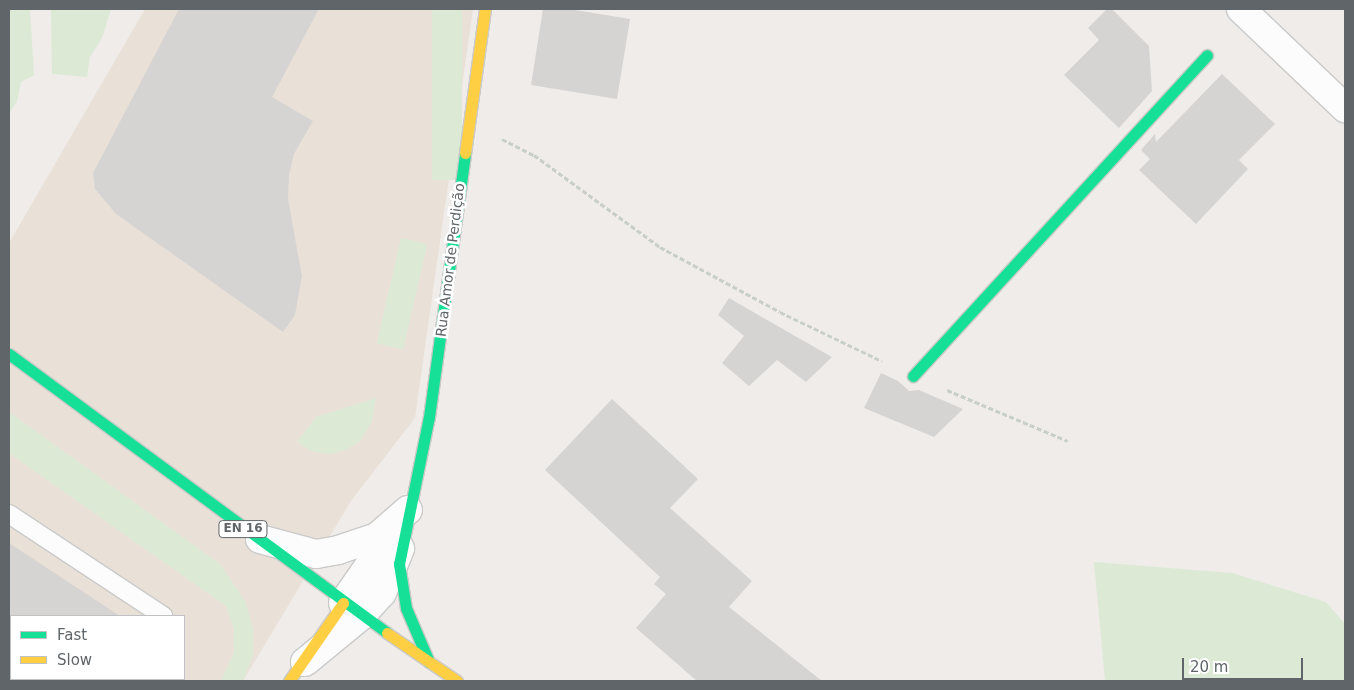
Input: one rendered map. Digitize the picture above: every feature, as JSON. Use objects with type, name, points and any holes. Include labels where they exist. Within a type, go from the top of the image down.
[{"type":"street","name":"Rua Amor de Perdição","points":[[294,674],[352,609],[390,578],[400,546],[429,417],[484,9]]},
{"type":"street","points":[[1241,9],[1345,108]]},
{"type":"street","points":[[913,376],[1207,55]]},
{"type":"street","name":"EN 16","points":[[9,354],[352,609],[457,681]]},
{"type":"street","name":"Rua Amor de Perdição","points":[[352,609],[408,510]]},
{"type":"street","points":[[253,536],[294,550],[316,554],[338,550],[377,537],[408,510]]},
{"type":"street","name":"Rua Amor de Perdição","points":[[400,546],[399,564],[406,608],[429,662]]},
{"type":"lane","points":[[9,514],[161,615]]},
{"type":"path","points":[[468,122],[534,155],[660,247],[780,312],[913,376],[1068,441]]},
{"type":"shaded area","points":[[145,9],[473,9],[415,418],[351,501],[243,681],[9,681],[9,243]]},
{"type":"green space","points":[[9,9],[30,9],[34,75],[21,82],[17,101],[9,114]]},
{"type":"green space","points":[[51,9],[111,9],[102,38],[90,57],[87,77],[52,74]]},
{"type":"green space","points":[[432,9],[462,9],[462,180],[432,180]]},
{"type":"green space","points":[[401,238],[427,244],[403,349],[377,343]]},
{"type":"green space","points":[[376,398],[372,421],[360,441],[348,449],[330,454],[311,451],[297,442],[316,417]]},
{"type":"green space","points":[[9,412],[220,564],[245,601],[253,628],[253,655],[243,681],[221,681],[234,652],[234,629],[226,606],[9,453]]},
{"type":"green space","points":[[1094,562],[1232,573],[1326,602],[1345,624],[1345,681],[1105,681]]},
{"type":"building","points":[[179,9],[319,9],[272,97],[313,121],[294,154],[289,175],[288,199],[302,276],[295,315],[283,332],[116,214],[95,189],[93,173]]},
{"type":"building","points":[[543,9],[569,9],[630,19],[617,99],[531,85]]},
{"type":"building","points":[[1107,9],[1112,9],[1149,46],[1152,91],[1119,128],[1064,75],[1099,40],[1088,28]]},
{"type":"building","points":[[1222,74],[1275,124],[1239,160],[1248,169],[1196,224],[1139,170],[1150,159],[1141,150],[1155,134],[1156,142]]},
{"type":"building","points":[[729,298],[832,357],[806,382],[777,360],[749,386],[722,363],[744,336],[718,315]]},
{"type":"building","points":[[881,373],[898,381],[909,391],[919,390],[963,409],[934,437],[864,408]]},
{"type":"building","points":[[612,399],[698,479],[670,508],[752,581],[729,607],[822,681],[697,681],[636,628],[666,594],[654,584],[660,577],[545,470]]},
{"type":"building","points":[[9,543],[118,615],[10,615]]},
{"type":"traffic: fast","points":[[913,376],[1207,55]]},
{"type":"traffic: fast","points":[[429,662],[406,608],[399,564],[429,417],[465,153]]},
{"type":"traffic: fast","points":[[9,354],[387,633]]},
{"type":"traffic: slow","points":[[465,153],[485,9]]},
{"type":"traffic: slow","points":[[289,681],[343,603]]},
{"type":"traffic: slow","points":[[387,633],[457,681]]}]
